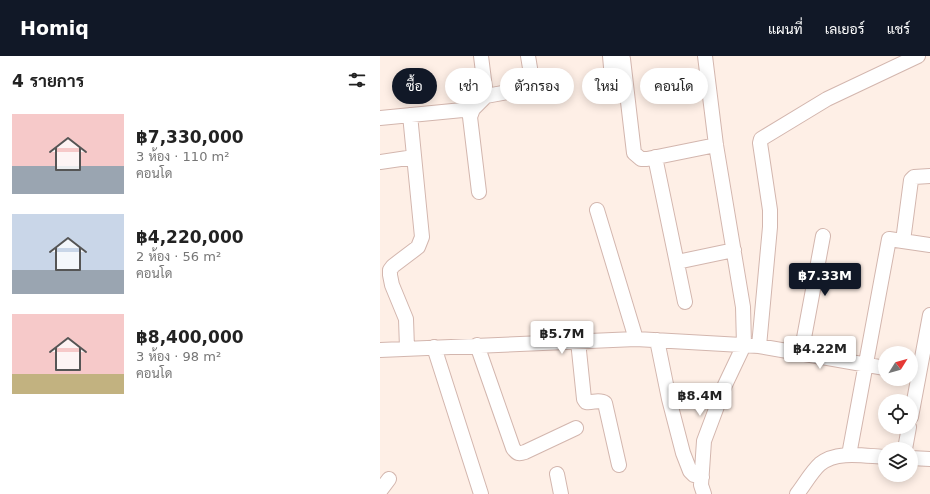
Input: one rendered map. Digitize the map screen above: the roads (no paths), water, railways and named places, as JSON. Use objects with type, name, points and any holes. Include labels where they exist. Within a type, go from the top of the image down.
[{"type":"street","points":[[481,56],[482,68]]},
{"type":"street","points":[[492,95],[525,89],[532,80],[528,56]]},
{"type":"street","points":[[704,494],[701,485],[704,441],[725,385],[744,345],[743,307],[716,145],[705,56]]},
{"type":"street","points":[[759,346],[770,222],[770,210],[760,143],[761,139],[827,98],[918,56]]},
{"type":"street","points":[[619,62],[634,152],[641,159],[655,158],[716,145]]},
{"type":"street","points":[[479,104],[473,110],[470,117],[479,192]]},
{"type":"street","points":[[380,118],[473,110]]},
{"type":"street","points":[[407,348],[406,318],[390,275],[390,270],[418,247],[422,237],[410,115]]},
{"type":"street","points":[[380,162],[414,157]]},
{"type":"street","points":[[655,158],[685,302]]},
{"type":"street","points":[[903,241],[911,180],[914,177],[930,176]]},
{"type":"street","points":[[597,210],[636,339]]},
{"type":"street","points":[[801,354],[823,236]]},
{"type":"street","points":[[849,455],[889,239],[930,245]]},
{"type":"street","points":[[677,262],[734,250]]},
{"type":"street","points":[[916,394],[930,315]]},
{"type":"street","points":[[380,350],[636,339],[759,346],[878,367]]},
{"type":"street","points":[[657,340],[669,399],[683,453],[690,471],[694,475],[702,477]]},
{"type":"street","points":[[578,341],[584,399],[586,402],[600,401],[605,403],[619,465]]},
{"type":"street","points":[[477,345],[513,448],[516,452],[519,454],[525,452],[576,428]]},
{"type":"street","points":[[434,347],[481,494]]},
{"type":"street","points":[[797,494],[820,464],[830,458],[849,455],[878,457]]},
{"type":"street","points":[[918,458],[930,459]]},
{"type":"street","points":[[557,474],[561,494]]},
{"type":"street","points":[[380,491],[389,479]]}]
